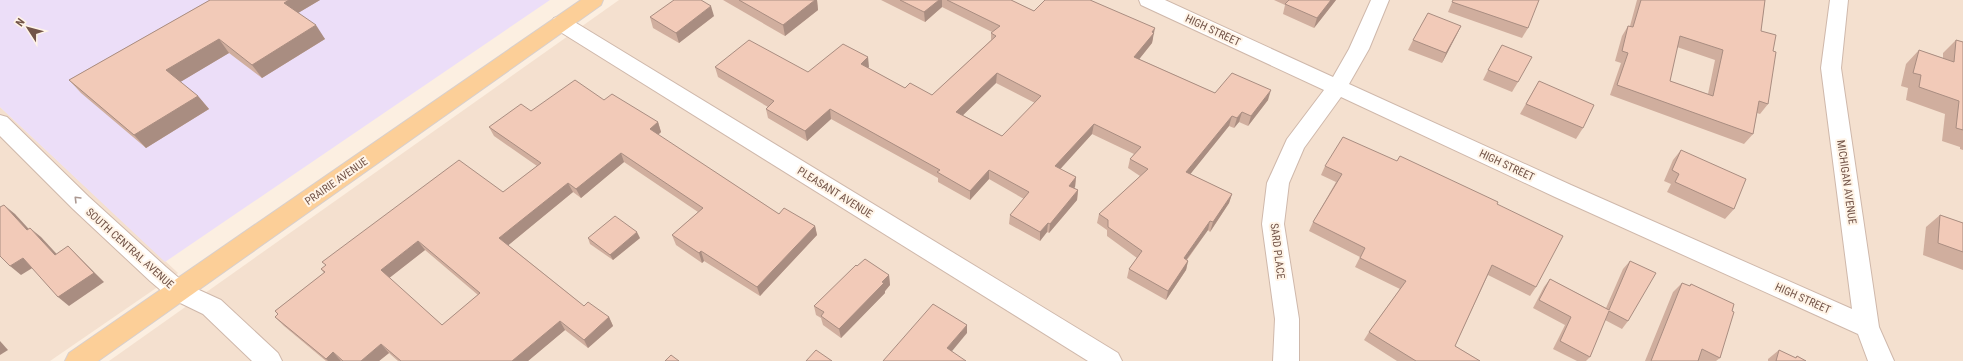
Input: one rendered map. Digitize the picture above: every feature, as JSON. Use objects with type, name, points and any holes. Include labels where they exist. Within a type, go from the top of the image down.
[{"type":"main road","name":"PRAIRIE AVENUE","points":[[78,361],[594,0]]},
{"type":"street","name":"HIGH STREET","points":[[1148,0],[1563,192],[1867,327]]},
{"type":"street","name":"SARD PLACE","points":[[1286,361],[1288,319],[1273,224],[1278,182],[1295,145],[1337,87],[1359,49],[1380,0]]},
{"type":"street","name":"MICHIGAN AVENUE","points":[[1839,0],[1831,68],[1867,327],[1881,361]]},
{"type":"street","name":"PLEASANT AVENUE","points":[[561,23],[1109,361]]},
{"type":"street","name":"SOUTH CENTRAL AVENUE","points":[[0,123],[81,203],[178,291],[212,307],[269,361]]},
{"type":"shaded area","points":[[0,0],[550,0],[165,262],[0,107]]},
{"type":"shaded area","points":[[619,0],[1963,0],[1963,361],[109,361]]},
{"type":"shaded area","points":[[0,107],[178,273],[50,361],[0,361]]},
{"type":"building","points":[[210,0],[289,0],[284,3],[316,25],[252,65],[219,39],[166,70],[198,96],[134,135],[69,80]]},
{"type":"building","points":[[674,0],[701,0],[711,6],[676,33],[650,17]]},
{"type":"building","points":[[739,0],[815,0],[783,25]]},
{"type":"building","points":[[900,0],[939,0],[924,12]]},
{"type":"building","points":[[947,0],[1011,0],[1034,11],[1045,0],[1090,0],[1155,28],[1152,32],[1154,33],[1134,57],[1215,93],[1232,73],[1271,90],[1251,116],[1242,112],[1237,118],[1232,116],[1186,172],[1232,194],[1213,222],[1210,221],[1184,258],[1188,261],[1168,291],[1129,269],[1142,251],[1108,227],[1108,220],[1099,214],[1148,169],[1130,159],[1141,147],[1094,124],[1055,166],[1076,177],[1069,186],[1078,190],[1050,224],[1048,223],[1040,232],[1010,215],[1029,192],[989,170],[970,191],[937,172],[940,170],[830,109],[805,131],[766,109],[774,101],[715,67],[749,40],[808,72],[843,44],[868,57],[861,64],[905,88],[910,83],[932,95],[996,36],[991,33],[1000,26]],"holes":[[[997,73],[1041,96],[1002,136],[956,112]]]},
{"type":"building","points":[[1289,0],[1331,0],[1317,18],[1285,4]]},
{"type":"building","points":[[1453,0],[1539,0],[1528,28],[1452,2]]},
{"type":"building","points":[[1641,0],[1765,0],[1761,31],[1776,35],[1773,51],[1776,52],[1768,104],[1759,101],[1753,134],[1617,85],[1628,53],[1622,51],[1628,26],[1633,27]],"holes":[[[1680,36],[1723,50],[1713,96],[1670,81]]]},
{"type":"building","points":[[1428,13],[1461,26],[1446,53],[1413,40]]},
{"type":"building","points":[[1956,40],[1963,42],[1963,130],[1956,128],[1959,101],[1919,87],[1921,75],[1913,73],[1919,50],[1954,62]]},
{"type":"building","points":[[1502,45],[1532,57],[1518,82],[1488,70]]},
{"type":"building","points":[[575,80],[604,100],[612,94],[658,122],[650,129],[779,214],[784,208],[815,226],[757,287],[701,251],[699,253],[672,235],[703,208],[621,153],[576,189],[568,183],[499,238],[584,306],[588,302],[609,317],[584,340],[560,321],[512,361],[401,361],[381,344],[361,361],[343,361],[333,352],[326,359],[275,317],[278,314],[275,311],[325,272],[321,269],[326,265],[322,262],[459,160],[503,192],[541,163],[489,127],[521,104],[531,111]],"holes":[[[418,241],[480,293],[442,325],[381,270]]]},
{"type":"building","points":[[1539,81],[1594,105],[1583,128],[1526,104]]},
{"type":"building","points":[[1343,137],[1397,161],[1400,156],[1498,202],[1497,204],[1563,236],[1536,287],[1492,265],[1455,346],[1480,361],[1416,361],[1369,332],[1406,281],[1360,258],[1365,248],[1313,222],[1342,174],[1325,166]]},
{"type":"building","points":[[1681,150],[1746,179],[1734,209],[1675,182],[1679,174],[1672,170]]},
{"type":"building","points":[[4,205],[27,230],[30,228],[55,255],[68,246],[94,273],[58,297],[23,258],[10,266],[0,256],[0,207]]},
{"type":"building","points":[[1940,215],[1963,223],[1963,252],[1938,243]]},
{"type":"building","points":[[615,216],[637,232],[610,255],[588,238]]},
{"type":"building","points":[[865,259],[889,275],[882,282],[884,283],[839,329],[821,316],[824,312],[814,306],[856,265],[857,266]]},
{"type":"building","points":[[1630,261],[1656,273],[1628,321],[1609,311],[1590,357],[1560,341],[1571,317],[1539,300],[1550,279],[1609,310]]},
{"type":"building","points":[[1682,283],[1690,286],[1691,284],[1734,304],[1732,311],[1734,312],[1720,358],[1702,349],[1698,361],[1651,361]]},
{"type":"building","points":[[933,304],[967,325],[947,348],[966,361],[883,361]]},
{"type":"building","points":[[816,350],[832,361],[806,361]]},
{"type":"building","points":[[1779,350],[1796,358],[1797,356],[1806,361],[1776,361]]},
{"type":"building","points":[[671,355],[679,361],[665,361]]}]
